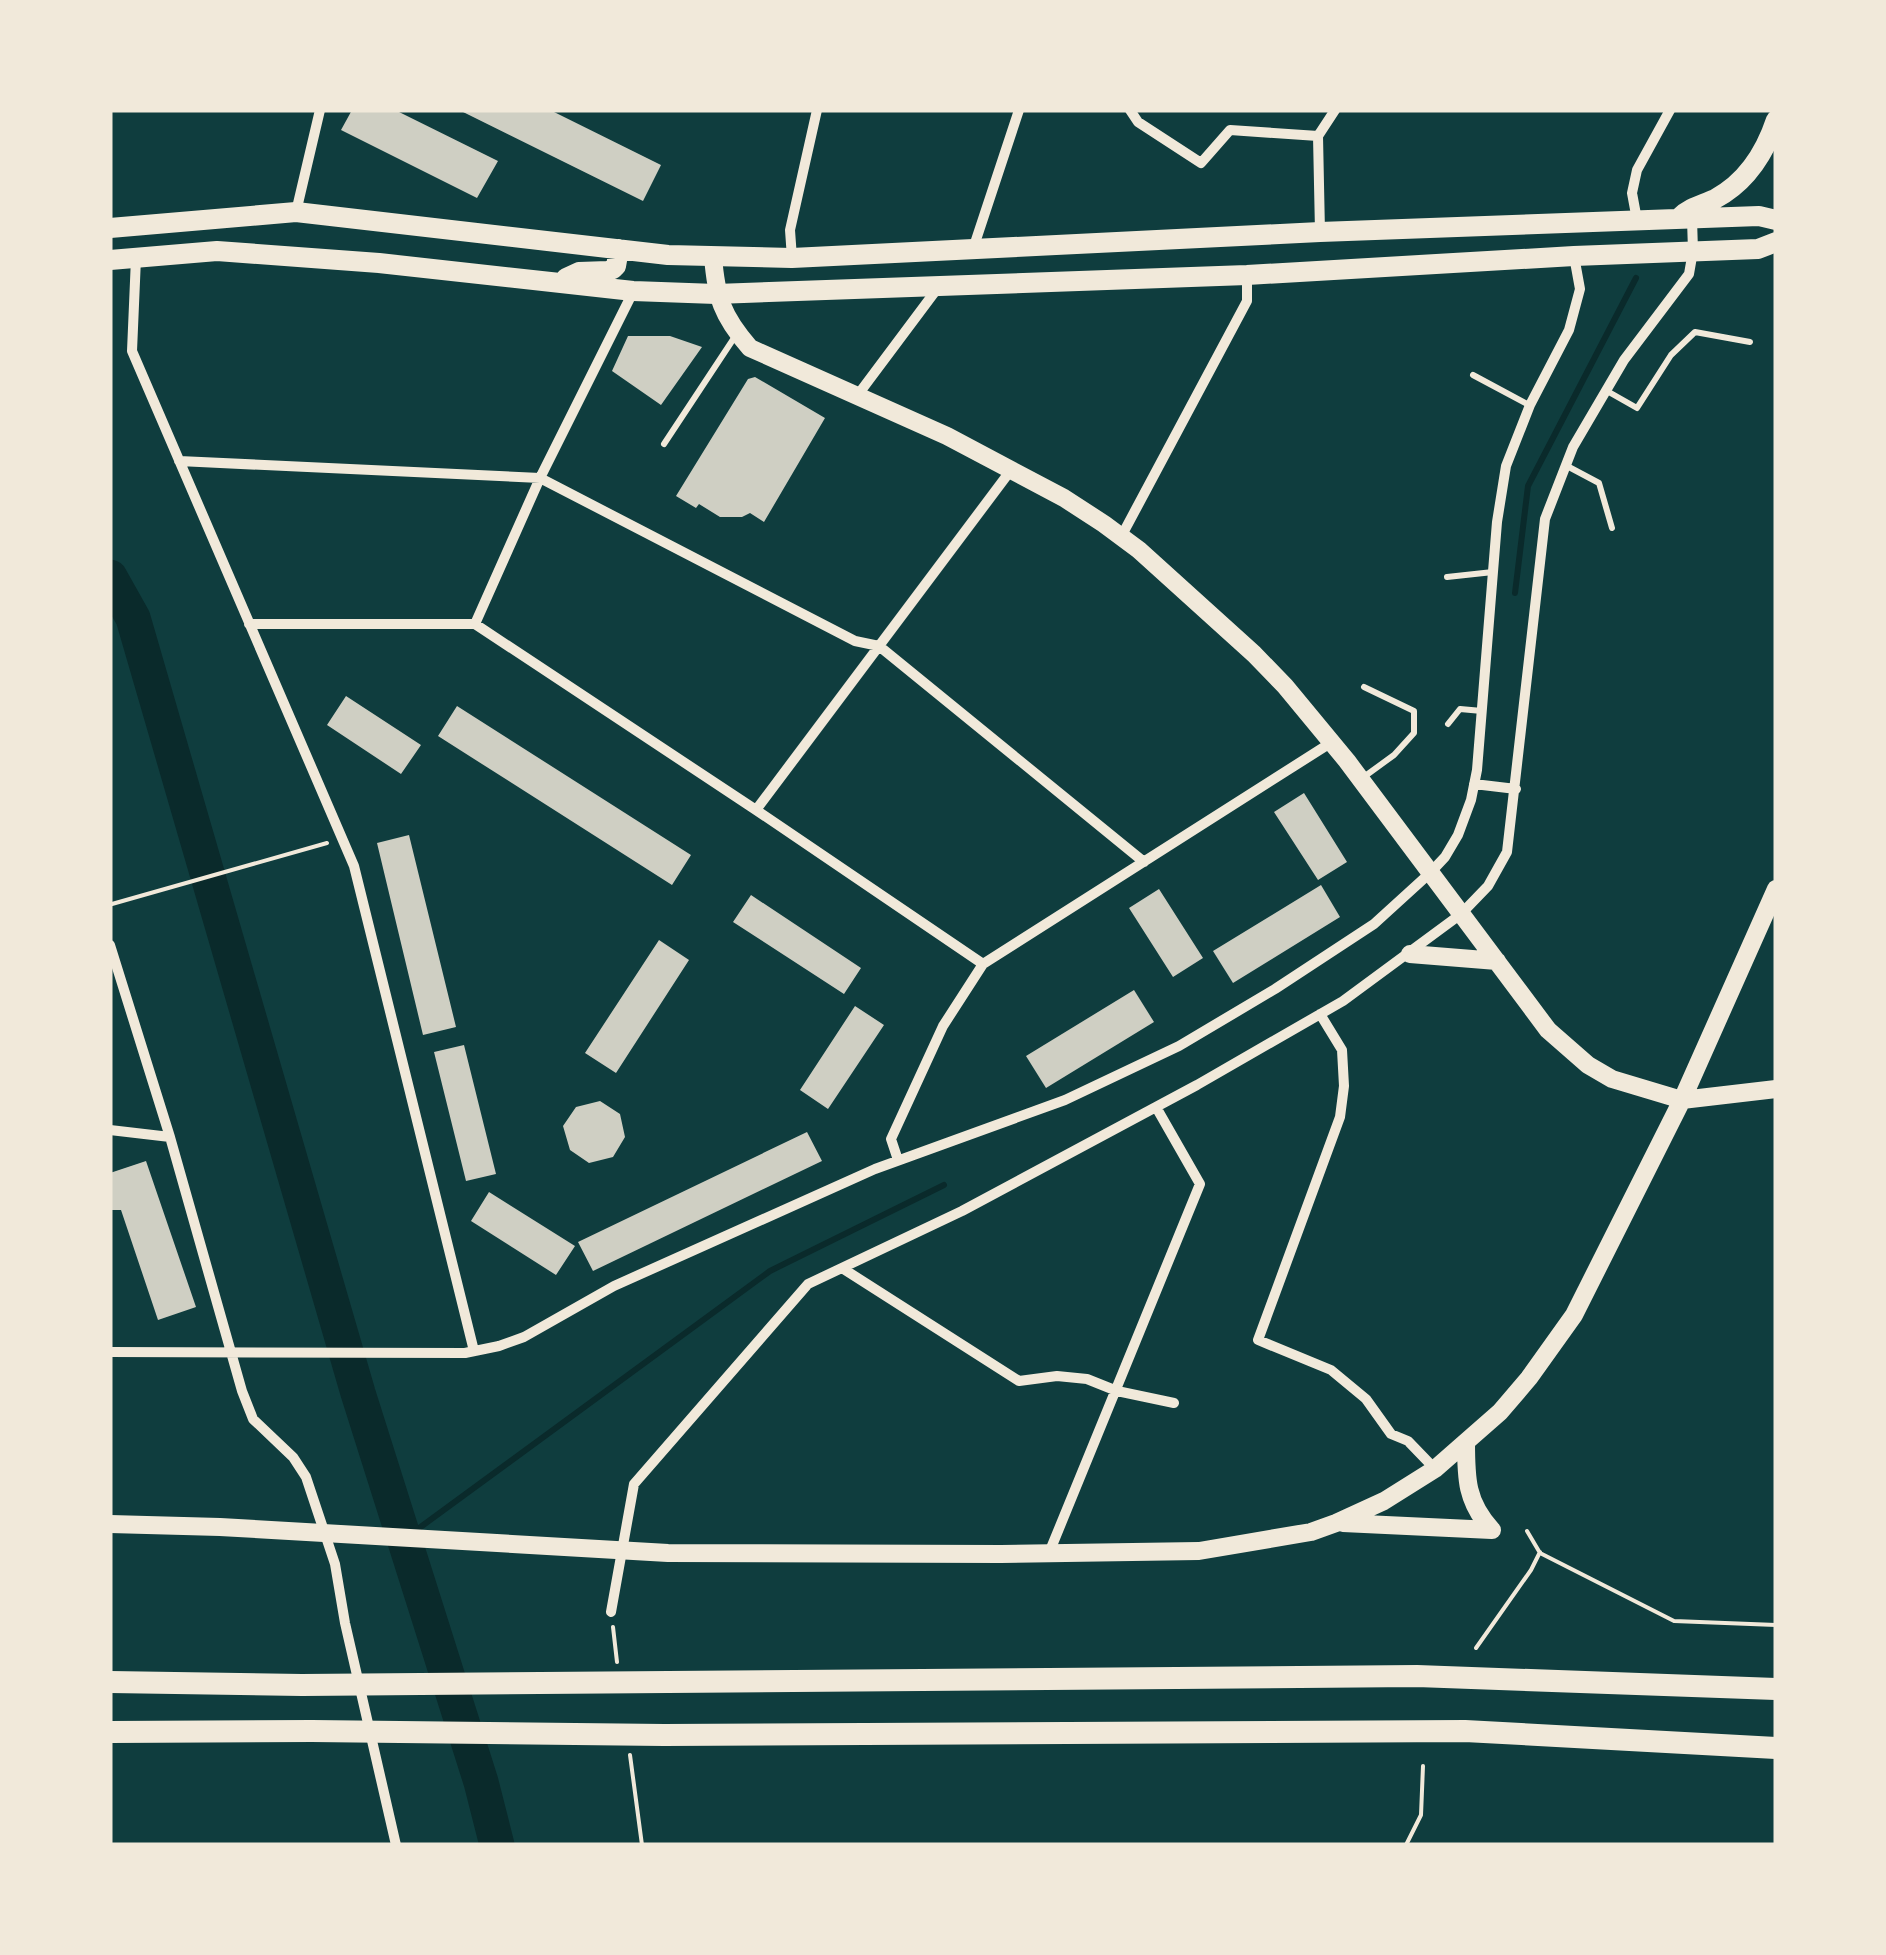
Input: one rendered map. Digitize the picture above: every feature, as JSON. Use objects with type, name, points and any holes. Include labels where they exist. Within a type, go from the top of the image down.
[{"type":"highway","points":[[110,1682],[302,1685],[1416,1676],[1776,1689]]},
{"type":"highway","points":[[110,1732],[664,1736],[1447,1731],[1776,1748]]},
{"type":"main road","points":[[1685,219],[1689,208],[1714,200],[1751,171],[1776,120]]},
{"type":"main road","points":[[110,228],[296,212],[668,254],[792,258],[1320,232],[1758,216],[1776,220]]},
{"type":"main road","points":[[110,260],[218,251],[378,263],[633,291],[716,294],[1248,276],[1758,248],[1776,242]]},
{"type":"main road","points":[[560,281],[579,272],[608,272],[616,266],[618,249]]},
{"type":"main road","points":[[843,255],[846,290]]},
{"type":"main road","points":[[713,256],[716,294],[737,334],[750,348],[947,436],[1064,498],[1121,537],[1254,654],[1332,742],[1548,1030],[1578,1058],[1612,1079],[1682,1100],[1776,1089]]},
{"type":"main road","points":[[110,1524],[220,1526],[668,1553],[1049,1553],[1199,1552],[1311,1532],[1336,1523],[1384,1501],[1434,1470],[1500,1412],[1574,1315],[1682,1100],[1776,889]]},
{"type":"main road","points":[[1410,954],[1497,962]]},
{"type":"main road","points":[[1336,1523],[1492,1530],[1471,1498],[1466,1478],[1466,1442]]},
{"type":"street","points":[[296,212],[320,110]]},
{"type":"street","points":[[792,258],[790,230],[817,110]]},
{"type":"street","points":[[973,249],[1019,110]]},
{"type":"street","points":[[1130,110],[1138,122],[1201,163],[1230,130],[1318,136]]},
{"type":"street","points":[[1320,232],[1318,136],[1336,110]]},
{"type":"street","points":[[1636,220],[1632,193],[1638,170],[1670,110]]},
{"type":"street","points":[[611,1612],[634,1484],[808,1284],[962,1211],[1343,1001],[1461,914],[1488,886],[1507,852],[1546,518],[1573,447],[1606,390],[1689,274],[1693,251],[1685,219]]},
{"type":"street","points":[[110,1352],[470,1352],[499,1346],[524,1337],[614,1286],[898,1160],[1065,1100],[1179,1046],[1276,989],[1374,924],[1445,857],[1458,836],[1474,784],[1484,711],[1492,572],[1506,466],[1530,406],[1568,330],[1580,289],[1574,256]]},
{"type":"street","points":[[136,258],[132,351],[354,866],[470,1352]]},
{"type":"street","points":[[1121,537],[1247,301],[1248,276]]},
{"type":"street","points":[[856,396],[938,287]]},
{"type":"street","points":[[475,624],[540,478],[633,291]]},
{"type":"street","points":[[179,461],[540,478],[855,642],[879,646],[1144,862]]},
{"type":"street","points":[[756,810],[1011,470]]},
{"type":"street","points":[[249,624],[475,624],[983,964]]},
{"type":"street","points":[[898,1160],[890,1139],[943,1026],[983,964],[1332,742]]},
{"type":"street","points":[[1474,784],[1516,789]]},
{"type":"street","points":[[110,945],[239,1353],[242,1391],[253,1419],[293,1457],[306,1476],[335,1564],[396,1845]]},
{"type":"street","points":[[1320,1014],[1342,1050],[1344,1086],[1340,1118],[1258,1340],[1331,1370],[1366,1399],[1391,1434],[1408,1440],[1434,1470]]},
{"type":"street","points":[[1049,1553],[1200,1184],[1156,1107]]},
{"type":"street","points":[[110,1130],[170,1136]]},
{"type":"street","points":[[842,1268],[1019,1381],[1057,1376],[1087,1379],[1117,1391],[1174,1402]]},
{"type":"lane","points":[[1606,390],[1637,408],[1672,354],[1696,332],[1750,342]]},
{"type":"lane","points":[[664,444],[737,334]]},
{"type":"lane","points":[[1473,375],[1530,406]]},
{"type":"lane","points":[[1566,466],[1599,483],[1612,528]]},
{"type":"lane","points":[[1446,577],[1492,572]]},
{"type":"lane","points":[[1360,780],[1414,734],[1414,711],[1364,686]]},
{"type":"lane","points":[[1448,724],[1460,709],[1484,711]]},
{"type":"path","points":[[112,904],[332,842]]},
{"type":"path","points":[[1527,1531],[1540,1553],[1674,1621],[1776,1625]]},
{"type":"path","points":[[1476,1648],[1540,1553]]},
{"type":"path","points":[[1406,1845],[1421,1814],[1423,1766]]},
{"type":"building","points":[[352,110],[395,110],[498,161],[477,198],[341,130]]},
{"type":"building","points":[[459,110],[550,110],[661,165],[643,201]]},
{"type":"building","points":[[628,336],[670,336],[702,347],[661,405],[612,371]]},
{"type":"building","points":[[755,377],[825,418],[764,522],[750,513],[720,517],[676,496],[748,379]]},
{"type":"building","points":[[346,696],[421,745],[401,774],[327,725]]},
{"type":"building","points":[[457,706],[691,855],[672,885],[438,736]]},
{"type":"building","points":[[1304,793],[1347,862],[1318,880],[1274,812]]},
{"type":"building","points":[[409,835],[456,1027],[423,1035],[377,843]]},
{"type":"building","points":[[1321,885],[1340,917],[1233,983],[1213,951]]},
{"type":"building","points":[[1159,889],[1203,958],[1173,977],[1129,908]]},
{"type":"building","points":[[751,895],[861,968],[844,994],[733,922]]},
{"type":"building","points":[[659,940],[689,960],[616,1073],[585,1053]]},
{"type":"building","points":[[1134,990],[1154,1022],[1046,1088],[1026,1056]]},
{"type":"building","points":[[855,1006],[884,1025],[828,1109],[800,1090]]},
{"type":"building","points":[[464,1045],[496,1174],[466,1181],[434,1052]]},
{"type":"building","points":[[600,1101],[620,1114],[625,1137],[613,1157],[589,1163],[570,1150],[563,1126],[576,1107]]},
{"type":"building","points":[[807,1132],[822,1161],[593,1271],[578,1242]]},
{"type":"building","points":[[146,1161],[196,1307],[158,1320],[121,1210],[110,1210],[110,1173]]},
{"type":"building","points":[[489,1192],[575,1246],[556,1275],[471,1221]]},
{"type":"waterway","points":[[1515,593],[1528,486],[1636,278]]},
{"type":"waterway","points":[[110,577],[133,618],[358,1393],[481,1782],[497,1845]]},
{"type":"waterway","points":[[411,1534],[770,1271],[944,1185]]}]
